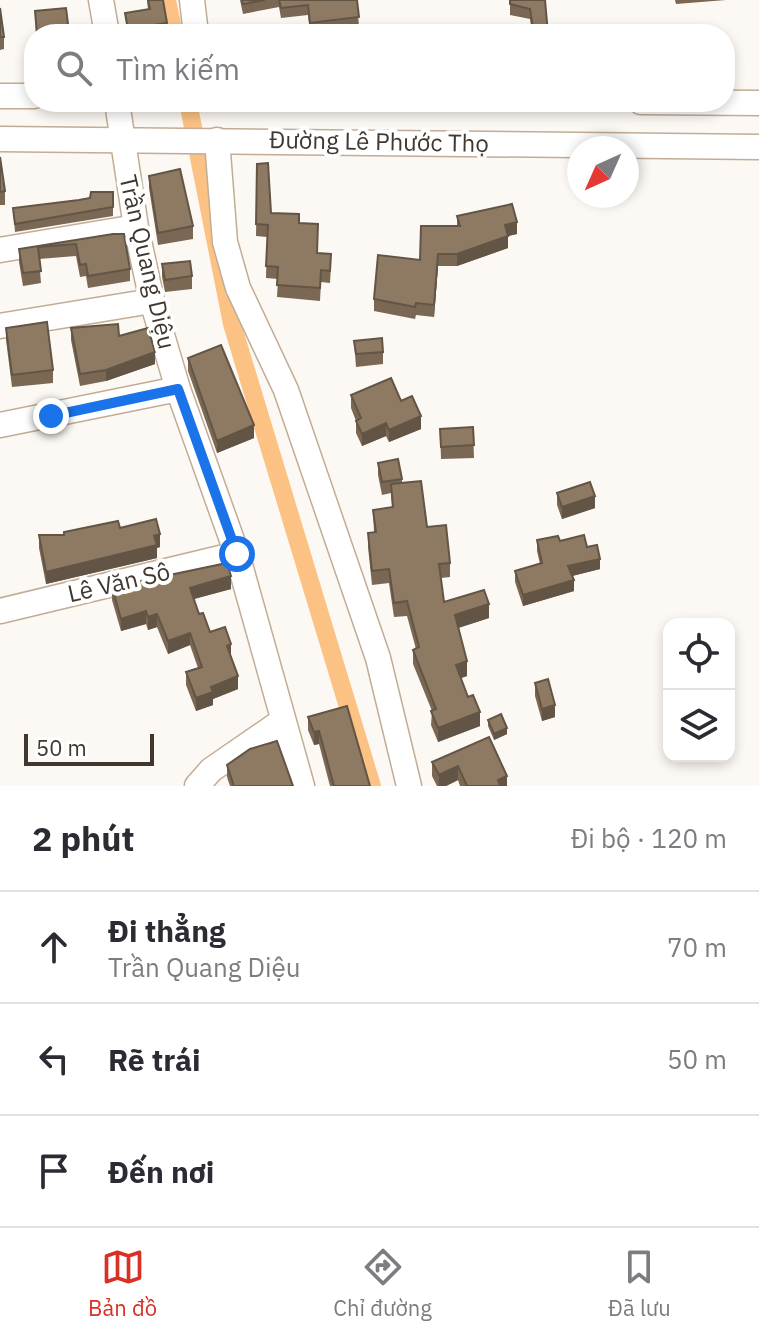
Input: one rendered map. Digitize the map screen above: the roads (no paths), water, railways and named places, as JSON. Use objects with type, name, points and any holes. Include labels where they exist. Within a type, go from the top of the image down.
[{"type":"street","points":[[101,0],[105,24]]},
{"type":"street","points":[[192,0],[195,24]]},
{"type":"street","points":[[0,96],[24,96]]},
{"type":"street","points":[[735,103],[759,103]]},
{"type":"street","name":"Trần Quang Diệu","points":[[118,112],[136,227],[152,301],[178,389],[237,554],[302,786]]},
{"type":"street","name":"Đường Lê Phước Thọ","points":[[0,139],[759,147]]},
{"type":"street","points":[[212,140],[225,242],[238,288],[286,390],[317,479],[378,658],[409,786]]},
{"type":"street","points":[[0,250],[136,227]]},
{"type":"street","points":[[0,326],[152,301]]},
{"type":"street","points":[[0,425],[178,389]]},
{"type":"street","name":"Lê Văn Sô","points":[[0,611],[237,554]]},
{"type":"street","points":[[197,786],[211,770],[282,721]]},
{"type":"waterway","points":[[167,0],[172,24]]},
{"type":"waterway","points":[[190,112],[232,324],[372,786]]}]
